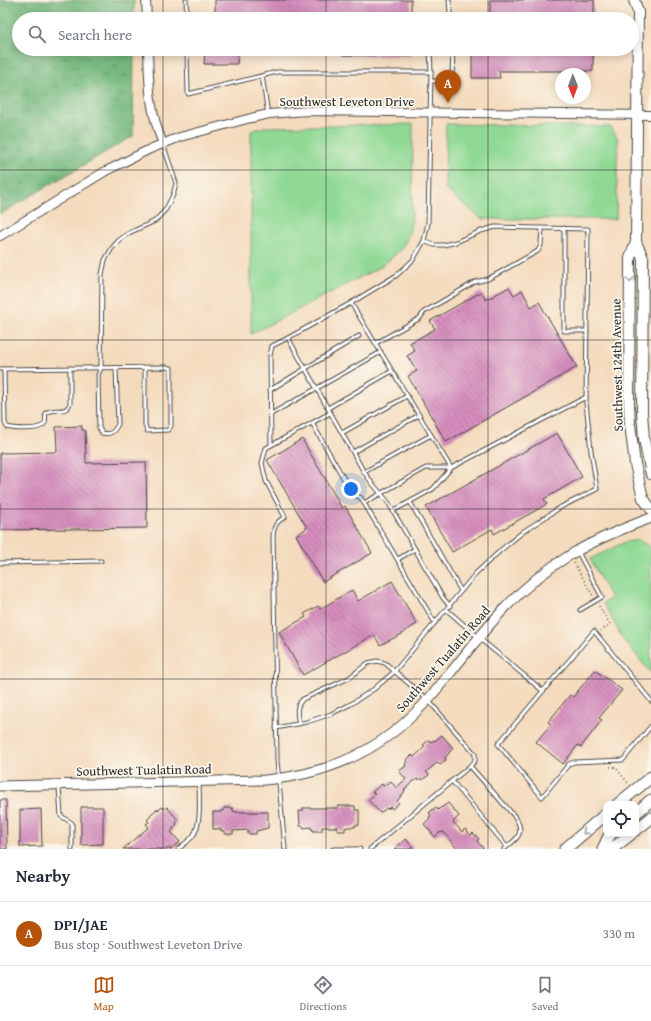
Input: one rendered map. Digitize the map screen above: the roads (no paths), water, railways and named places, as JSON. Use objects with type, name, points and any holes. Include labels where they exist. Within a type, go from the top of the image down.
[{"type":"highway","points":[[622,801],[651,777]]},
{"type":"highway","points":[[639,810],[651,800]]},
{"type":"highway","points":[[565,849],[603,817]]},
{"type":"highway","points":[[639,828],[651,818]]},
{"type":"highway","points":[[603,849],[609,837]]},
{"type":"highway","points":[[612,849],[627,837]]},
{"type":"main road","name":"Southwest 124th Avenue","points":[[634,0],[638,12]]},
{"type":"main road","name":"Southwest 124th Avenue","points":[[638,12],[642,0]]},
{"type":"main road","name":"Southwest 124th Avenue","points":[[638,56],[636,242],[630,258],[630,424],[635,464],[643,498],[651,510]]},
{"type":"main road","name":"Southwest 124th Avenue","points":[[636,242],[643,258],[642,412],[644,439],[651,474]]},
{"type":"main road","name":"Southwest Tualatin Road","points":[[0,786],[278,779],[312,772],[336,764],[357,755],[388,736],[407,720],[428,700],[478,638],[504,609],[526,587],[544,572],[577,550],[615,531],[651,518]]},
{"type":"street","points":[[146,0],[147,12]]},
{"type":"street","points":[[148,56],[150,102],[156,128],[163,144]]},
{"type":"street","name":"Southwest Leveton Drive","points":[[0,236],[115,165],[180,137],[268,114],[306,111],[651,115]]},
{"type":"lane","points":[[186,0],[187,12]]},
{"type":"lane","points":[[449,0],[450,12]]},
{"type":"lane","points":[[187,56],[188,94],[277,72],[431,72]]},
{"type":"lane","points":[[271,445],[270,356],[272,346],[398,275],[413,260],[424,240],[428,223],[430,56]]},
{"type":"lane","points":[[431,81],[450,81],[452,79],[453,56]]},
{"type":"lane","points":[[262,76],[268,114]]},
{"type":"lane","points":[[116,368],[118,424],[114,432],[108,434],[102,433],[99,428],[98,375],[101,368],[102,274],[105,260],[119,240],[129,233],[155,221],[166,209],[173,195],[176,183],[163,144]]},
{"type":"lane","points":[[276,728],[299,724],[331,714],[351,704],[374,689],[394,672],[447,610],[476,573],[524,530],[562,507],[597,489],[591,451],[586,397],[588,229],[495,227],[444,245],[434,245],[424,240]]},
{"type":"lane","points":[[376,343],[420,318],[424,312],[475,282],[488,279],[538,251],[541,245],[542,228]]},
{"type":"lane","points":[[564,228],[564,331],[587,331]]},
{"type":"lane","points":[[352,302],[451,468]]},
{"type":"lane","points":[[270,390],[359,336]]},
{"type":"lane","points":[[288,338],[364,472],[381,493],[443,598],[450,606]]},
{"type":"lane","points":[[270,414],[381,352]]},
{"type":"lane","points":[[70,368],[69,408],[65,410],[49,411],[46,413],[45,423],[42,426],[24,428],[7,427],[5,422],[2,369],[70,368],[116,368],[145,367],[166,367],[171,368],[171,426],[168,430],[147,431],[145,426],[145,367]]},
{"type":"lane","points":[[328,408],[392,370]]},
{"type":"lane","points":[[342,433],[407,396]]},
{"type":"lane","points":[[393,512],[433,489],[451,468],[586,397]]},
{"type":"lane","points":[[285,849],[278,779],[276,728],[273,536],[274,528],[277,522],[284,517],[266,481],[262,463],[266,448],[330,413]]},
{"type":"lane","points":[[353,452],[419,415]]},
{"type":"lane","points":[[312,423],[352,493],[361,498],[364,502],[435,623]]},
{"type":"lane","points":[[364,472],[431,435]]},
{"type":"lane","points":[[364,502],[426,468],[451,468]]},
{"type":"lane","points":[[410,502],[461,591]]},
{"type":"lane","points":[[398,560],[415,549]]},
{"type":"lane","points":[[577,550],[602,597],[580,610]]},
{"type":"lane","points":[[0,562],[101,561]]},
{"type":"lane","points":[[447,610],[478,638],[544,691]]},
{"type":"lane","points":[[651,701],[594,631],[498,744],[542,797],[569,764],[574,762],[623,760],[651,726]]},
{"type":"lane","points":[[299,724],[297,711],[298,704],[349,678],[368,663],[376,660],[385,664],[428,700],[475,754],[475,761],[470,766],[370,849]]},
{"type":"lane","points":[[452,781],[506,848],[520,833],[520,825],[516,818],[470,766]]},
{"type":"lane","points":[[178,849],[194,836],[197,827],[199,819],[199,782]]},
{"type":"lane","points":[[59,785],[61,816],[72,823],[72,849]]},
{"type":"lane","points":[[333,849],[360,849]]},
{"type":"place","name":"DPI/JAE","points":[[448,103]]}]
